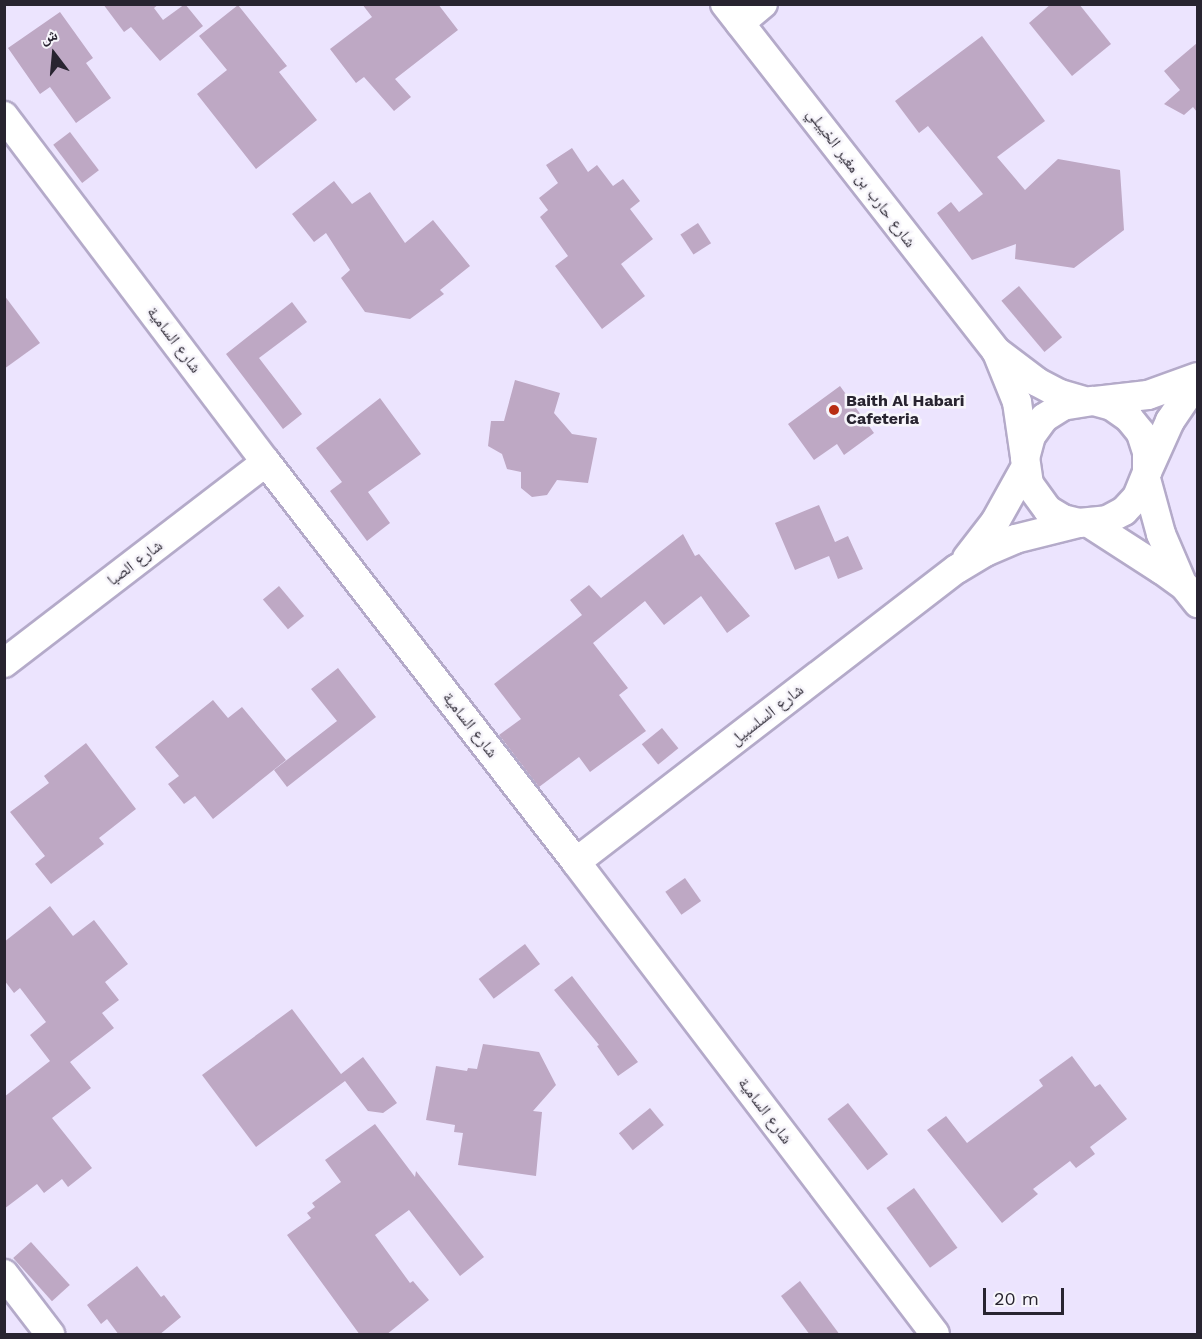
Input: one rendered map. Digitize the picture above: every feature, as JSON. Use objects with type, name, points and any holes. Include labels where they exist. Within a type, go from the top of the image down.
[{"type":"street","points":[[733,14],[763,4]]},
{"type":"street","name":"شارع حارب بن مغير الخييلي","points":[[733,14],[996,351],[1037,382],[1060,394],[1089,401]]},
{"type":"street","name":"شارع السامية","points":[[4,116],[935,1335]]},
{"type":"street","name":"شارع حارب بن مغير الخييلي","points":[[996,351],[1017,402],[1025,463]]},
{"type":"street","points":[[1191,595],[1139,553],[1084,523],[1063,519],[1048,510],[1029,484],[1025,463],[1031,436],[1044,418],[1063,406],[1148,395],[1197,379]]},
{"type":"street","points":[[1084,523],[1107,520],[1124,511],[1137,497],[1170,421],[1197,379]]},
{"type":"street","points":[[1089,401],[1120,412],[1141,433],[1147,452],[1146,476],[1161,534],[1191,595]]},
{"type":"street","name":"شارع الصبا","points":[[4,663],[266,462]]},
{"type":"street","name":"شارع السلسبيل","points":[[957,568],[995,522],[1025,463]]},
{"type":"street","name":"شارع السلسبيل","points":[[576,862],[957,568],[1015,539],[1084,523]]},
{"type":"street","points":[[4,1274],[50,1335]]},
{"type":"building","points":[[103,4],[159,4],[154,8],[163,20],[185,4],[203,26],[160,61],[131,27],[124,32]]},
{"type":"building","points":[[362,4],[438,4],[458,30],[395,79],[411,97],[394,111],[364,77],[356,83],[330,49],[372,17]]},
{"type":"building","points":[[1051,4],[1079,4],[1111,44],[1072,76],[1029,23]]},
{"type":"building","points":[[238,5],[287,66],[279,72],[317,120],[256,169],[197,94],[227,70],[199,36]]},
{"type":"building","points":[[60,12],[93,58],[86,63],[111,98],[76,123],[50,87],[40,94],[8,48]]},
{"type":"building","points":[[982,36],[1045,121],[997,157],[1025,190],[1058,159],[1120,170],[1124,230],[1074,268],[1015,259],[1016,244],[972,260],[937,213],[951,202],[959,212],[983,194],[928,126],[919,133],[895,101]]},
{"type":"building","points":[[1197,43],[1197,112],[1193,107],[1184,115],[1164,104],[1180,90],[1164,71]]},
{"type":"building","points":[[70,132],[99,170],[82,183],[53,145]]},
{"type":"building","points":[[572,148],[588,172],[597,165],[613,186],[623,179],[640,201],[630,209],[653,239],[621,264],[645,296],[602,329],[555,266],[568,256],[540,217],[548,210],[539,198],[558,183],[546,165]]},
{"type":"building","points":[[334,181],[352,204],[370,192],[405,243],[433,220],[470,266],[440,290],[444,294],[410,319],[365,312],[341,278],[350,270],[326,233],[314,242],[292,214]]},
{"type":"building","points":[[698,223],[711,243],[693,255],[680,234]]},
{"type":"building","points":[[1019,286],[1062,337],[1044,352],[1001,301]]},
{"type":"building","points":[[4,295],[40,343],[4,369]]},
{"type":"building","points":[[292,302],[307,322],[259,358],[302,414],[283,429],[226,354]]},
{"type":"building","points":[[515,380],[560,393],[554,413],[572,434],[597,438],[588,483],[557,480],[547,495],[532,497],[521,488],[521,472],[507,469],[502,454],[488,446],[491,421],[504,421]]},
{"type":"building","points":[[840,386],[874,433],[844,455],[837,444],[814,460],[788,424]]},
{"type":"building","points":[[380,398],[421,454],[368,492],[390,523],[367,541],[330,491],[342,482],[316,448]]},
{"type":"building","points":[[819,505],[835,542],[848,536],[863,569],[838,579],[829,556],[795,570],[775,523]]},
{"type":"building","points":[[683,534],[695,556],[699,554],[750,616],[727,633],[701,596],[664,625],[645,601],[593,643],[628,688],[619,695],[646,731],[590,772],[579,757],[539,787],[499,735],[521,719],[494,684],[582,615],[570,600],[589,585],[601,598]]},
{"type":"building","points":[[279,586],[304,616],[288,629],[263,599]]},
{"type":"building","points":[[338,668],[376,717],[287,787],[274,770],[337,721],[311,689]]},
{"type":"building","points":[[213,700],[228,718],[242,707],[286,760],[213,819],[195,796],[184,804],[168,784],[179,776],[155,747]]},
{"type":"building","points":[[662,728],[678,748],[658,765],[642,744]]},
{"type":"building","points":[[86,743],[136,809],[99,838],[104,844],[51,884],[35,864],[45,856],[10,812],[49,783],[44,776]]},
{"type":"building","points":[[685,878],[701,901],[681,915],[665,892]]},
{"type":"building","points":[[50,906],[73,936],[94,920],[128,964],[105,982],[119,1000],[102,1013],[114,1028],[70,1062],[91,1088],[52,1118],[92,1168],[68,1187],[62,1179],[44,1193],[37,1184],[4,1209],[4,1097],[50,1061],[30,1035],[46,1022],[20,988],[14,993],[4,980],[4,942]]},
{"type":"building","points":[[525,944],[540,964],[494,999],[479,979]]},
{"type":"building","points":[[572,976],[638,1062],[618,1076],[597,1046],[599,1045],[554,990]]},
{"type":"building","points":[[292,1009],[341,1074],[363,1057],[397,1103],[383,1113],[368,1111],[345,1081],[256,1147],[202,1075]]},
{"type":"building","points":[[483,1044],[539,1052],[556,1085],[533,1111],[542,1112],[536,1176],[458,1165],[463,1133],[454,1132],[455,1125],[426,1120],[436,1066],[467,1071],[468,1068],[477,1069]]},
{"type":"building","points":[[1072,1056],[1095,1087],[1100,1084],[1127,1119],[1090,1147],[1095,1154],[1076,1168],[1070,1161],[1033,1189],[1038,1194],[1002,1223],[927,1130],[946,1116],[967,1143],[1043,1086],[1039,1080]]},
{"type":"building","points":[[848,1103],[888,1154],[868,1170],[828,1119]]},
{"type":"building","points":[[650,1108],[664,1125],[633,1150],[619,1133]]},
{"type":"building","points":[[375,1124],[415,1177],[416,1171],[484,1257],[460,1276],[409,1210],[375,1235],[410,1283],[413,1281],[429,1300],[386,1335],[360,1335],[287,1235],[311,1218],[307,1213],[315,1207],[312,1203],[341,1182],[325,1160]]},
{"type":"building","points":[[914,1188],[957,1248],[930,1268],[886,1208]]},
{"type":"building","points":[[31,1242],[70,1285],[52,1301],[13,1258]]},
{"type":"building","points":[[137,1266],[161,1297],[164,1295],[181,1317],[159,1335],[119,1335],[107,1319],[101,1324],[87,1305]]},
{"type":"building","points":[[800,1281],[840,1335],[810,1335],[781,1296]]},
{"type":"place","name":"Baith Al Habari Cafeteria","points":[[834,410]]}]
